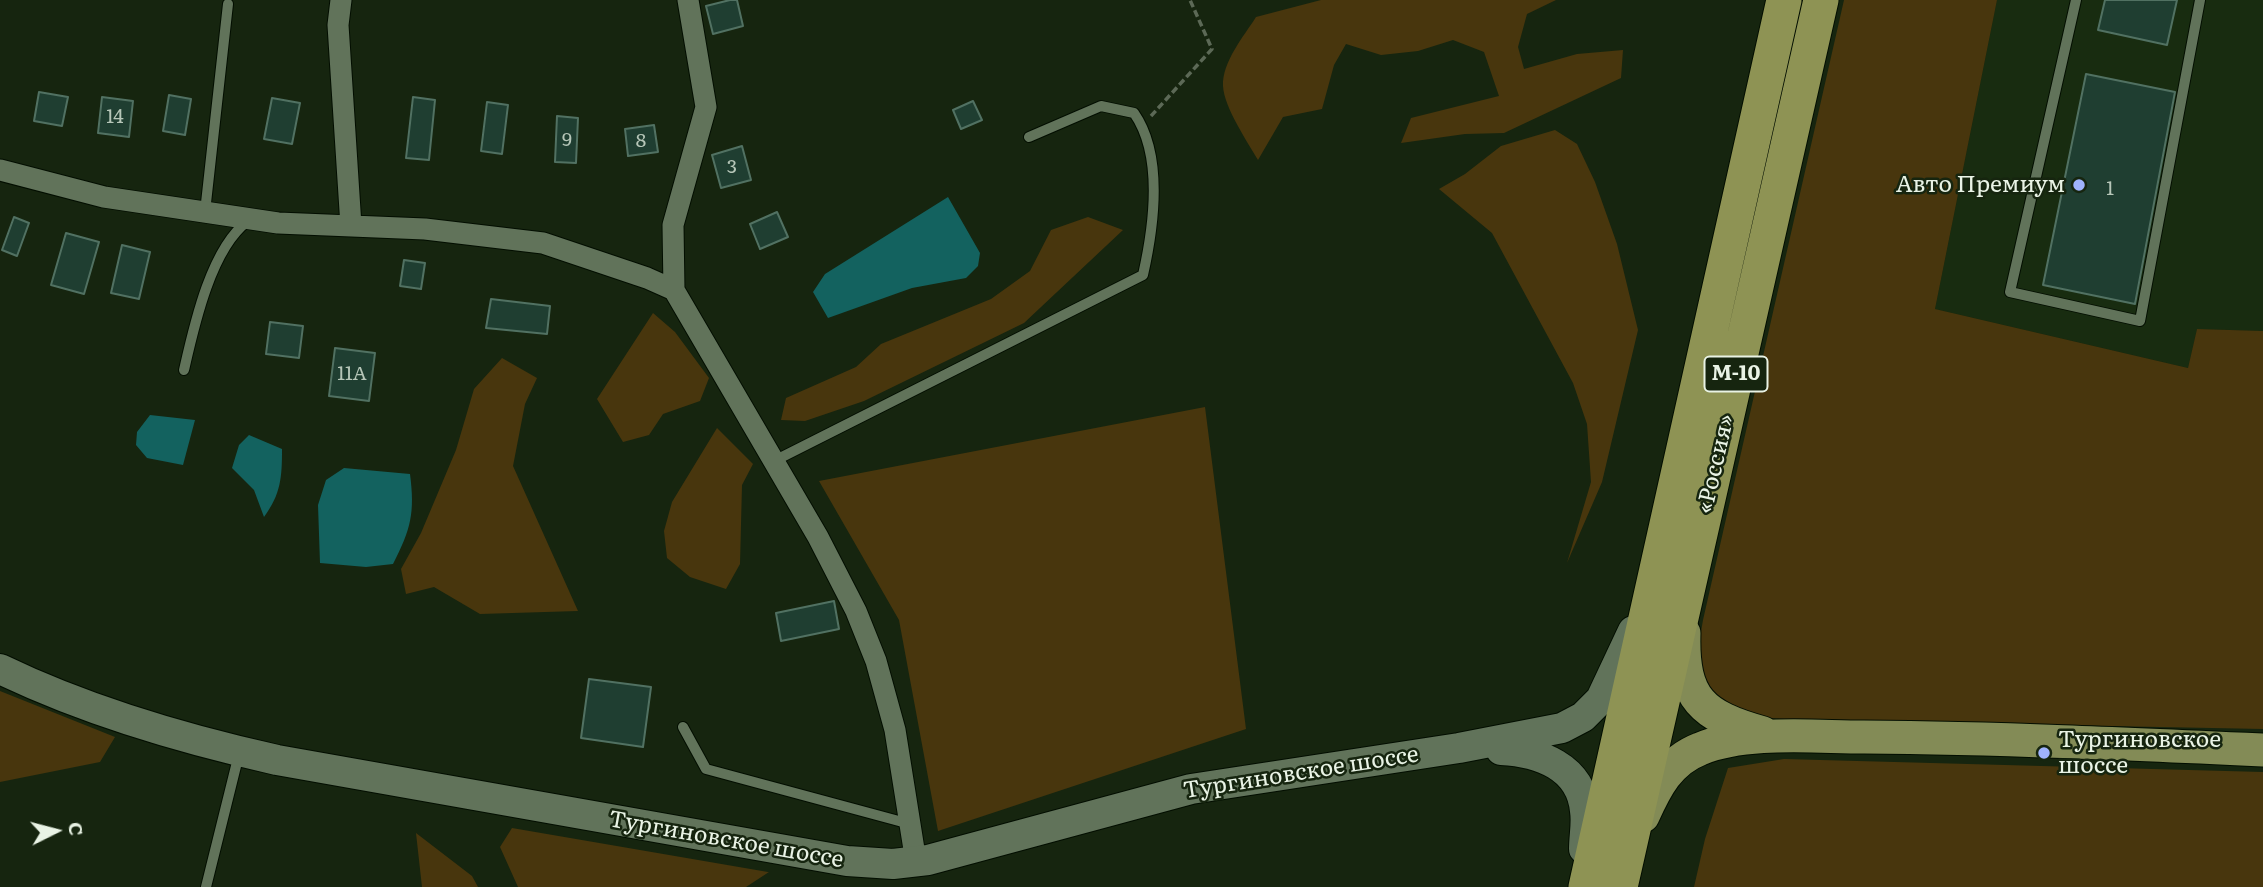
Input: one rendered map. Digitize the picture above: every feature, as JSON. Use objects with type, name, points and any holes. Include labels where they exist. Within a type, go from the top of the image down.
[{"type":"highway","name":"«Россия»","points":[[1584,887],[1784,0]]},
{"type":"highway","name":"«Россия»","points":[[1620,887],[1821,0]]},
{"type":"main road","name":"Тургиновское шоссе","points":[[0,669],[94,708],[240,752],[509,803],[847,861],[916,862],[981,848],[1191,789],[1553,731],[1590,712],[1609,685],[1652,589]]},
{"type":"main road","points":[[1686,597],[1684,665],[1694,694],[1703,706],[1722,720],[1776,737]]},
{"type":"main road","points":[[1630,843],[1657,786],[1680,760],[1712,745],[1776,737],[1967,738],[2263,750]]},
{"type":"main road","name":"Тургиновское шоссе","points":[[1459,748],[1529,751],[1552,761],[1571,777],[1586,811],[1584,887]]},
{"type":"street","points":[[341,0],[338,25],[351,226]]},
{"type":"street","points":[[688,0],[706,107],[673,225],[674,290],[844,586],[876,661],[895,730],[916,862]]},
{"type":"street","points":[[0,170],[104,197],[250,219],[425,229],[543,243],[647,278],[674,290]]},
{"type":"lane","points":[[2076,0],[2010,292],[2140,321],[2200,0]]},
{"type":"lane","points":[[205,212],[228,4]]},
{"type":"lane","points":[[774,461],[1143,275],[1151,240],[1150,144],[1143,125],[1134,113],[1101,106],[1029,136]]},
{"type":"lane","points":[[184,370],[197,317],[218,266],[237,229],[250,219]]},
{"type":"lane","points":[[683,727],[706,769],[910,824]]},
{"type":"lane","points":[[206,887],[240,752]]},
{"type":"path","points":[[1143,125],[1212,49],[1190,0]]},
{"type":"shaded area","points":[[1321,0],[1556,0],[1527,14],[1518,47],[1524,69],[1577,54],[1623,50],[1621,78],[1504,133],[1465,134],[1401,143],[1411,118],[1499,96],[1484,52],[1453,40],[1418,51],[1381,55],[1346,44],[1334,65],[1322,109],[1283,117],[1258,160],[1227,104],[1223,86],[1226,68],[1256,17]]},
{"type":"shaded area","points":[[1844,0],[1997,0],[1935,309],[2188,368],[2197,329],[2263,331],[2263,729],[1797,720],[1744,716],[1709,697],[1696,661],[1703,620]]},
{"type":"shaded area","points":[[1997,0],[2263,0],[2263,331],[2197,329],[2188,368],[1935,309]]},
{"type":"shaded area","points":[[1555,130],[1577,144],[1595,182],[1617,244],[1638,330],[1602,482],[1567,563],[1591,482],[1587,424],[1573,383],[1492,233],[1439,189],[1465,174],[1501,146]]},
{"type":"shaded area","points":[[1088,217],[1123,230],[1024,323],[864,401],[805,421],[781,420],[786,398],[856,367],[881,344],[991,299],[1030,271],[1051,230]]},
{"type":"shaded area","points":[[653,313],[675,332],[709,378],[700,401],[663,414],[649,435],[623,442],[597,399]]},
{"type":"shaded area","points":[[502,358],[537,378],[525,404],[513,466],[578,611],[480,614],[434,587],[406,594],[401,569],[421,533],[456,450],[474,389]]},
{"type":"shaded area","points":[[1205,407],[1246,729],[938,831],[899,620],[819,481]]},
{"type":"shaded area","points":[[717,428],[753,464],[742,485],[740,564],[726,589],[690,577],[667,558],[664,531],[672,502]]},
{"type":"shaded area","points":[[0,691],[115,737],[100,762],[0,782]]},
{"type":"shaded area","points":[[1784,759],[2263,772],[2263,887],[1694,887],[1705,839],[1728,768]]},
{"type":"shaded area","points":[[512,828],[769,872],[746,887],[518,887],[500,847]]},
{"type":"shaded area","points":[[416,833],[472,876],[478,887],[422,887]]},
{"type":"water","points":[[948,197],[980,253],[978,266],[966,278],[912,288],[828,318],[813,292],[825,274]]},
{"type":"water","points":[[150,415],[195,420],[183,465],[147,458],[136,445],[137,432]]},
{"type":"water","points":[[249,435],[282,449],[279,485],[274,501],[264,517],[254,490],[232,468],[239,445]]},
{"type":"water","points":[[344,468],[410,474],[412,510],[404,541],[393,564],[366,567],[320,563],[318,505],[326,480]]},
{"type":"building","points":[[737,0],[743,26],[713,34],[706,6]]},
{"type":"building","points":[[2105,0],[2177,0],[2167,45],[2098,30]]},
{"type":"building","points":[[2086,74],[2175,92],[2135,304],[2043,285]]},
{"type":"building","points":[[39,92],[68,97],[62,126],[34,121]]},
{"type":"building","points":[[169,95],[191,99],[185,135],[163,131]]},
{"type":"building","points":[[102,97],[133,101],[129,137],[98,133]]},
{"type":"building","points":[[413,97],[435,100],[429,160],[406,158]]},
{"type":"building","points":[[272,98],[300,103],[292,144],[264,139]]},
{"type":"building","points":[[973,101],[982,120],[961,129],[953,110]]},
{"type":"building","points":[[487,102],[508,105],[502,154],[481,151]]},
{"type":"building","points":[[557,116],[578,118],[576,163],[555,162]]},
{"type":"building","points":[[654,125],[658,152],[628,156],[625,129]]},
{"type":"building","points":[[742,146],[751,180],[721,188],[712,155]]},
{"type":"building","points":[[777,212],[788,237],[760,249],[750,224]]},
{"type":"building","points":[[14,217],[29,223],[17,256],[2,250]]},
{"type":"building","points":[[66,233],[99,242],[84,294],[51,285]]},
{"type":"building","points":[[122,245],[150,252],[139,299],[111,293]]},
{"type":"building","points":[[404,260],[425,263],[421,289],[400,286]]},
{"type":"building","points":[[491,299],[550,306],[547,334],[486,328]]},
{"type":"building","points":[[270,322],[303,326],[299,358],[266,354]]},
{"type":"building","points":[[335,348],[375,353],[369,401],[329,396]]},
{"type":"building","points":[[834,601],[839,629],[781,641],[776,613]]},
{"type":"building","points":[[589,679],[651,687],[643,747],[581,738]]},
{"type":"place","name":"Авто Премиум","points":[[2079,185]]},
{"type":"place","name":"Тургиновское шоссе","points":[[2044,753]]}]
